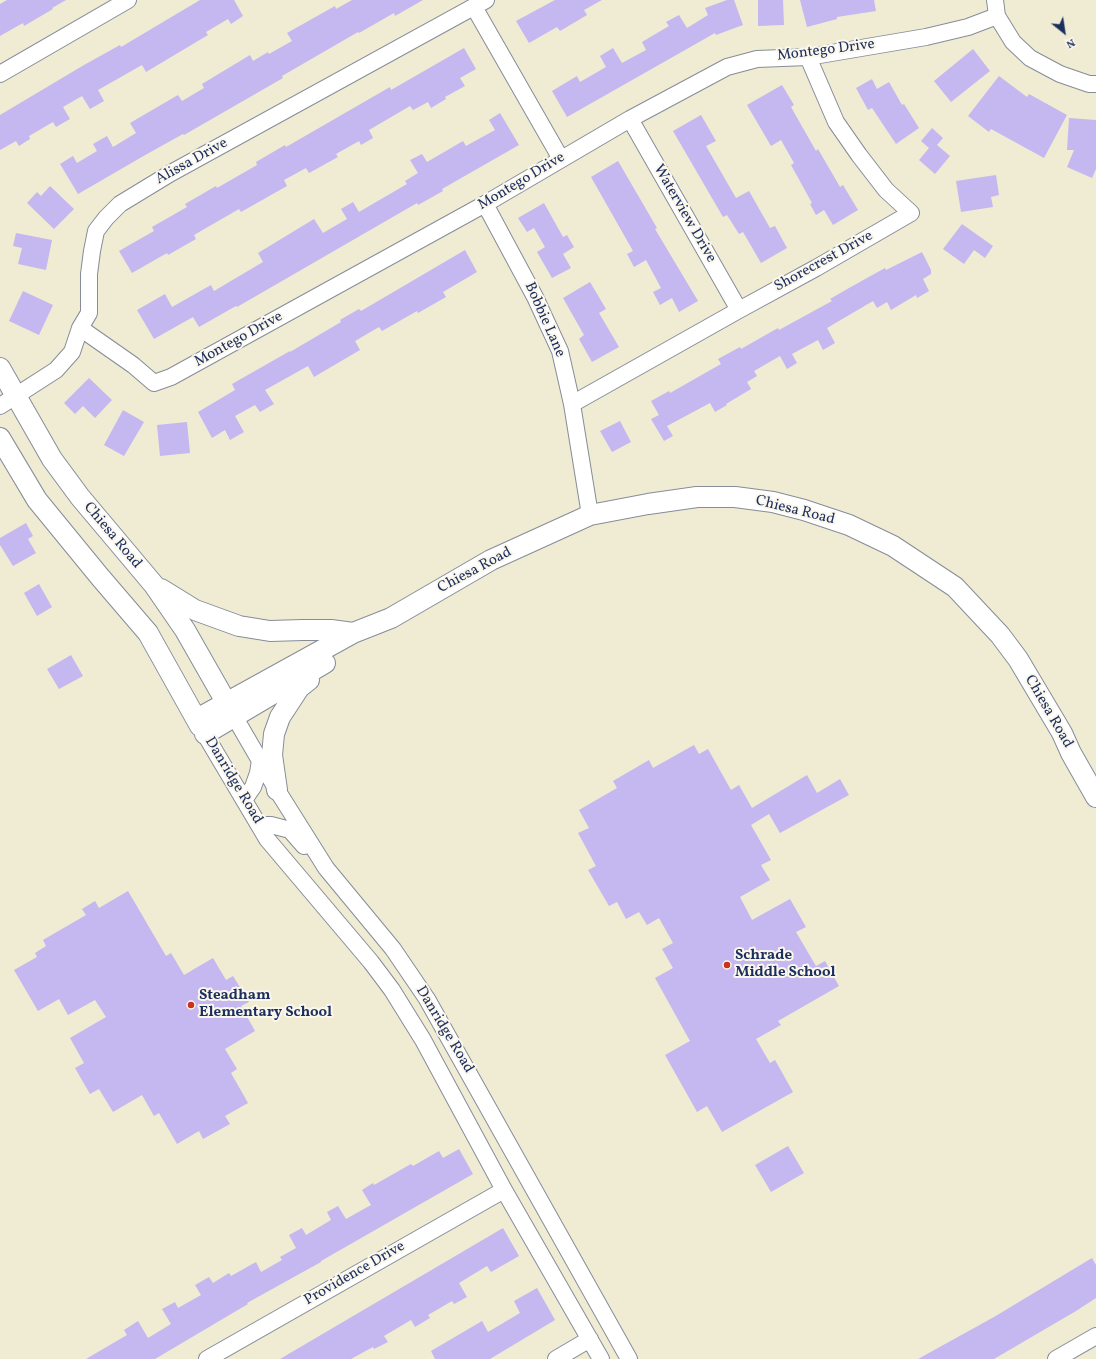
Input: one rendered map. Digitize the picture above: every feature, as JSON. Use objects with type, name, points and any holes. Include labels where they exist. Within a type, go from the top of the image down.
[{"type":"main road","name":"Chiesa Road","points":[[0,368],[8,401],[75,491],[154,585],[186,630],[231,709]]},
{"type":"main road","points":[[0,438],[37,500],[148,633],[201,726]]},
{"type":"main road","name":"Chiesa Road","points":[[201,726],[353,633],[390,618],[491,560],[590,515],[648,504],[697,497],[735,497],[773,502],[804,510],[849,525],[893,546],[955,587],[1000,635],[1018,659],[1062,733],[1071,753],[1096,797]]},
{"type":"main road","points":[[154,585],[195,610],[239,626],[270,631],[331,630],[353,633]]},
{"type":"main road","name":"Chiesa Road","points":[[231,709],[359,644],[390,618]]},
{"type":"main road","points":[[277,790],[272,755],[274,734],[280,717],[299,688],[336,657]]},
{"type":"street","points":[[0,74],[128,0]]},
{"type":"street","points":[[995,0],[998,16],[1014,42],[1030,58],[1060,74],[1089,84],[1096,84]]},
{"type":"street","points":[[480,3],[561,159]]},
{"type":"street","name":"Alissa Drive","points":[[8,401],[56,370],[72,352],[80,328],[89,312],[89,274],[96,231],[120,204],[171,173],[480,3]]},
{"type":"street","name":"Montego Drive","points":[[80,328],[154,383],[171,377],[485,204],[630,119],[727,67],[757,59],[808,57],[926,37],[968,27],[998,16]]},
{"type":"street","name":"Shorecrest Drive","points":[[572,404],[816,268],[911,212],[886,190],[859,156],[836,122],[808,57]]},
{"type":"street","name":"Waterview Drive","points":[[630,119],[739,310]]},
{"type":"street","name":"Bobbie Lane","points":[[485,204],[535,297],[560,350],[572,404],[590,515]]},
{"type":"street","name":"Danridge Road","points":[[231,709],[277,790],[326,868],[393,949],[427,999],[629,1359]]},
{"type":"street","name":"Danridge Road","points":[[201,726],[272,845],[371,962],[392,990],[423,1040],[504,1190],[601,1359]]},
{"type":"street","points":[[244,800],[253,787],[258,773],[260,760]]},
{"type":"street","points":[[259,825],[271,825],[290,830],[326,868]]},
{"type":"street","name":"Providence Drive","points":[[207,1359],[504,1190]]},
{"type":"street","points":[[1056,1359],[1096,1336]]},
{"type":"street","points":[[556,1359],[590,1339]]},
{"type":"building","points":[[7,0],[66,0],[24,26],[23,23],[0,36],[0,4]]},
{"type":"building","points":[[200,0],[234,0],[243,16],[231,24],[228,19],[206,32],[208,35],[146,72],[142,65],[98,90],[104,101],[90,109],[82,96],[63,107],[70,119],[56,127],[53,122],[29,136],[30,139],[19,146],[16,141],[0,150],[0,115],[84,65],[120,45],[121,47]]},
{"type":"building","points":[[352,0],[423,0],[395,16],[394,13],[359,33],[358,32],[282,76],[283,78],[78,194],[60,164],[73,156],[77,163],[97,151],[93,144],[107,136],[113,147],[136,133],[130,123],[178,95],[182,101],[204,88],[202,84],[250,55],[253,61],[268,52],[269,54],[292,41],[287,33],[335,6],[336,9]]},
{"type":"building","points":[[555,0],[602,0],[584,10],[587,15],[560,31],[557,27],[529,43],[516,21]]},
{"type":"building","points":[[727,0],[734,0],[743,25],[716,35],[715,33],[567,117],[552,91],[577,76],[580,82],[606,67],[600,56],[613,48],[622,63],[646,50],[642,42],[669,26],[666,22],[679,15],[687,28],[708,15],[705,8]]},
{"type":"building","points":[[758,0],[783,0],[784,25],[758,26]]},
{"type":"building","points":[[800,0],[874,0],[876,11],[837,17],[837,19],[807,27]]},
{"type":"building","points":[[464,48],[476,69],[460,78],[465,86],[445,97],[446,99],[431,108],[428,102],[413,110],[410,106],[369,130],[373,138],[361,145],[359,141],[336,154],[338,157],[309,173],[306,168],[284,180],[287,186],[241,212],[239,209],[194,235],[196,239],[168,255],[167,253],[132,273],[119,251],[154,231],[152,227],[187,207],[185,204],[257,165],[256,162],[285,145],[286,147],[390,87],[391,90]]},
{"type":"building","points":[[973,49],[990,71],[951,102],[934,81]]},
{"type":"building","points":[[999,76],[1027,97],[1029,94],[1067,115],[1044,158],[991,129],[989,132],[968,116]]},
{"type":"building","points":[[872,79],[877,89],[889,82],[902,105],[904,104],[919,128],[896,144],[872,108],[868,110],[856,88]]},
{"type":"building","points":[[782,85],[794,105],[791,107],[816,151],[818,149],[840,187],[843,185],[858,210],[833,225],[824,210],[816,215],[810,204],[812,203],[791,165],[794,163],[781,140],[771,146],[747,105]]},
{"type":"building","points":[[500,113],[519,145],[442,189],[443,191],[418,205],[417,203],[237,307],[236,306],[199,327],[193,317],[154,339],[137,310],[165,294],[172,307],[211,285],[214,291],[263,262],[258,253],[314,219],[323,233],[347,219],[341,209],[353,202],[359,212],[407,184],[405,181],[418,173],[410,160],[422,154],[427,162],[463,141],[466,146],[495,130],[489,120]]},
{"type":"building","points":[[701,115],[716,141],[706,146],[736,198],[749,191],[770,228],[775,226],[787,248],[761,263],[743,232],[739,234],[727,215],[723,217],[673,131]]},
{"type":"building","points":[[1069,118],[1096,120],[1096,169],[1092,178],[1067,167],[1074,150],[1067,150]]},
{"type":"building","points":[[932,128],[943,138],[937,145],[950,156],[935,174],[919,160],[929,148],[921,141]]},
{"type":"building","points":[[618,161],[657,228],[655,229],[698,301],[679,312],[672,298],[660,305],[653,292],[661,288],[646,260],[634,267],[627,254],[633,251],[591,177]]},
{"type":"building","points":[[996,175],[999,195],[991,197],[993,207],[961,212],[956,181]]},
{"type":"building","points":[[50,186],[74,209],[54,229],[27,203],[37,192],[41,196]]},
{"type":"building","points":[[544,203],[563,237],[567,235],[574,247],[563,254],[571,268],[552,278],[537,252],[545,247],[534,228],[527,232],[518,218]]},
{"type":"building","points":[[962,224],[993,246],[985,258],[974,250],[964,264],[943,249]]},
{"type":"building","points":[[16,233],[52,240],[46,270],[18,264],[22,248],[13,246]]},
{"type":"building","points":[[465,250],[477,272],[443,292],[446,297],[418,313],[417,311],[382,331],[379,327],[355,341],[360,350],[314,377],[308,366],[265,390],[274,404],[260,412],[255,405],[235,416],[244,432],[230,440],[225,430],[212,438],[198,412],[235,390],[232,384],[341,322],[340,320],[359,309],[361,311]]},
{"type":"building","points":[[922,252],[931,270],[931,274],[923,279],[929,291],[917,298],[916,295],[891,310],[887,302],[877,308],[873,301],[827,328],[835,343],[823,350],[818,340],[792,354],[797,363],[787,369],[780,356],[754,371],[757,376],[747,382],[751,389],[726,404],[727,405],[715,412],[710,403],[667,426],[673,436],[664,441],[651,419],[659,415],[651,401],[669,391],[670,393],[721,364],[718,359],[740,347],[741,349],[778,328],[779,330],[832,301],[830,299],[885,268],[886,270]]},
{"type":"building","points":[[590,282],[606,309],[599,313],[619,347],[592,362],[579,339],[584,335],[563,298]]},
{"type":"building","points":[[23,291],[53,305],[39,335],[9,321]]},
{"type":"building","points":[[89,378],[112,400],[95,418],[83,406],[75,414],[64,403]]},
{"type":"building","points":[[123,410],[144,422],[124,456],[104,445]]},
{"type":"building","points":[[620,421],[631,442],[612,452],[600,431]]},
{"type":"building","points":[[187,422],[190,453],[160,456],[157,425]]},
{"type":"building","points":[[26,523],[33,536],[28,539],[36,553],[13,566],[0,545],[0,538]]},
{"type":"building","points":[[39,584],[52,607],[37,616],[24,593]]},
{"type":"building","points":[[71,655],[83,676],[59,689],[47,669]]},
{"type":"building","points":[[694,745],[699,754],[708,749],[731,790],[739,785],[752,808],[807,775],[817,793],[840,779],[849,795],[780,833],[769,814],[751,825],[771,860],[761,865],[770,880],[740,897],[752,920],[790,899],[806,927],[796,932],[816,966],[825,961],[839,986],[778,1021],[781,1025],[756,1039],[770,1063],[775,1060],[793,1092],[722,1132],[707,1106],[697,1112],[665,1055],[690,1041],[655,978],[673,968],[662,949],[673,943],[659,918],[647,925],[639,912],[626,919],[617,902],[609,906],[588,870],[596,866],[578,833],[589,828],[579,810],[617,788],[613,781],[649,760],[653,768]]},
{"type":"building","points":[[128,891],[166,956],[171,953],[184,975],[213,958],[226,980],[233,976],[249,1002],[241,1006],[255,1031],[225,1049],[237,1069],[231,1073],[248,1103],[225,1116],[230,1124],[203,1139],[199,1131],[177,1144],[159,1113],[154,1116],[142,1095],[113,1112],[99,1089],[90,1094],[75,1068],[84,1063],[70,1038],[106,1017],[95,1000],[68,1015],[59,999],[38,1011],[14,970],[37,957],[35,953],[46,946],[43,940],[86,915],[82,909],[95,901],[99,908]]},
{"type":"building","points":[[788,1146],[804,1173],[771,1192],[755,1165]]},
{"type":"building","points":[[459,1149],[473,1174],[247,1303],[248,1304],[155,1359],[86,1359],[127,1335],[124,1330],[138,1321],[148,1338],[171,1324],[162,1309],[175,1302],[178,1308],[201,1295],[195,1285],[209,1277],[213,1283],[229,1273],[231,1276],[256,1262],[261,1272],[282,1260],[280,1257],[296,1248],[289,1235],[302,1228],[306,1235],[331,1220],[327,1212],[338,1206],[346,1219],[371,1205],[362,1190],[373,1183],[374,1185],[411,1164],[413,1166],[439,1151],[443,1158]]},
{"type":"building","points":[[503,1228],[519,1256],[491,1272],[487,1266],[459,1283],[467,1297],[454,1304],[452,1301],[428,1315],[430,1318],[415,1327],[411,1320],[384,1336],[388,1342],[374,1349],[373,1347],[351,1359],[280,1359]]},
{"type":"building","points":[[1092,1258],[1096,1265],[1096,1298],[994,1359],[918,1359],[994,1317]]},
{"type":"building","points":[[537,1288],[555,1320],[490,1359],[435,1359],[431,1351],[482,1321],[488,1332],[520,1313],[514,1301]]},
{"type":"place","name":"Schrade Middle School","points":[[727,965]]},
{"type":"place","name":"Steadham Elementary School","points":[[191,1005]]}]
